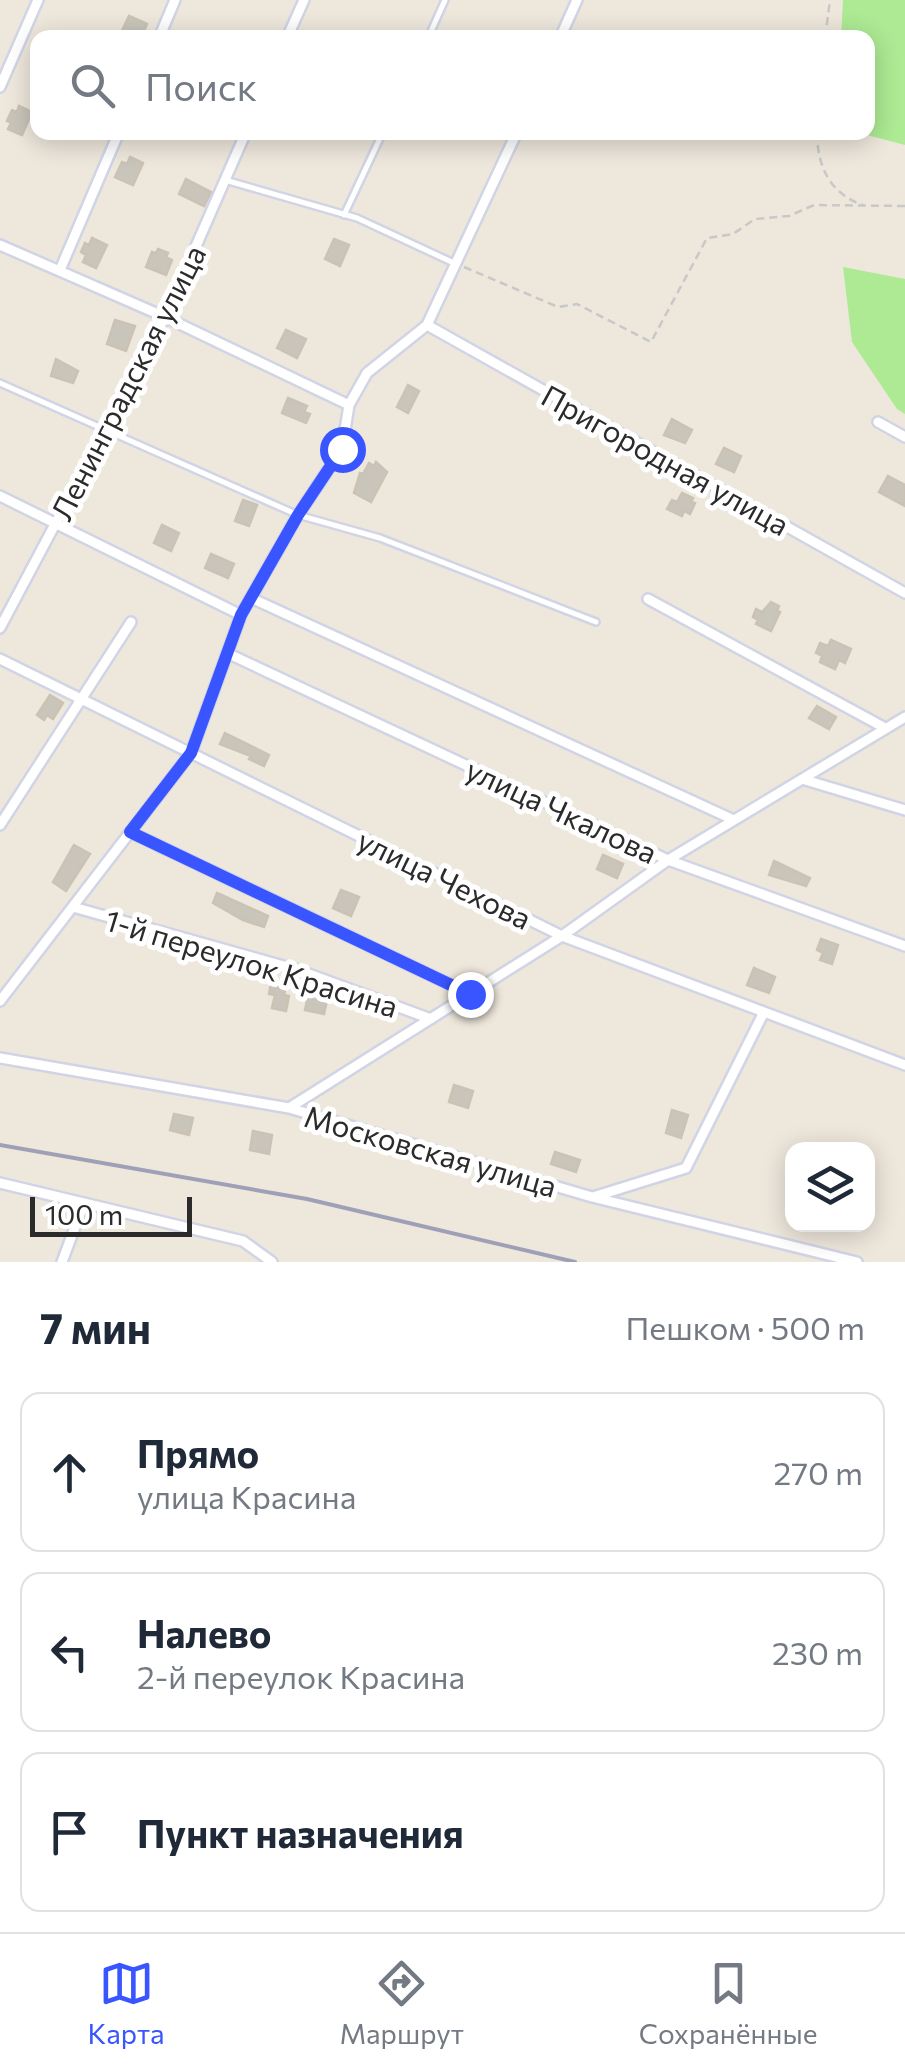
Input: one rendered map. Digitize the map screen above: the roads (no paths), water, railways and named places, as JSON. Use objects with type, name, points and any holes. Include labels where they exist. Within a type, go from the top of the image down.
[{"type":"street","points":[[0,87],[38,0]]},
{"type":"street","points":[[163,30],[175,0]]},
{"type":"street","points":[[291,30],[304,0]]},
{"type":"street","points":[[564,30],[577,0]]},
{"type":"street","points":[[60,270],[116,140]]},
{"type":"street","name":"Ленинградская улица","points":[[0,628],[165,316],[242,140]]},
{"type":"street","points":[[0,1001],[191,753],[241,615],[298,515],[342,449],[348,405],[366,373],[427,326],[513,140]]},
{"type":"street","points":[[0,245],[165,316],[348,405]]},
{"type":"street","name":"Пригородная улица","points":[[427,326],[905,593]]},
{"type":"street","points":[[878,422],[905,437]]},
{"type":"street","points":[[0,496],[241,615]]},
{"type":"street","points":[[251,598],[734,820]]},
{"type":"street","points":[[648,599],[885,728]]},
{"type":"street","points":[[0,824],[131,622]]},
{"type":"street","name":"улица Чкалова","points":[[228,653],[668,860],[905,946]]},
{"type":"street","name":"улица Чехова","points":[[0,659],[562,936],[905,1065]]},
{"type":"street","points":[[289,1108],[562,936],[668,860],[905,716]]},
{"type":"street","points":[[802,779],[905,810]]},
{"type":"street","points":[[130,832],[470,994]]},
{"type":"street","name":"1-й переулок Красина","points":[[72,907],[298,970],[431,1019]]},
{"type":"street","points":[[592,1197],[686,1168],[764,1012]]},
{"type":"street","name":"Московская улица","points":[[0,1058],[289,1108],[592,1197],[858,1262]]},
{"type":"street","points":[[0,1183],[243,1242],[272,1262]]},
{"type":"street","points":[[62,1262],[84,1203]]},
{"type":"lane","points":[[432,30],[445,0]]},
{"type":"lane","points":[[344,215],[379,140]]},
{"type":"lane","points":[[225,180],[357,218],[458,264]]},
{"type":"lane","points":[[0,383],[298,515],[380,538],[596,622]]},
{"type":"railway","points":[[0,1145],[307,1199],[575,1262]]}]
